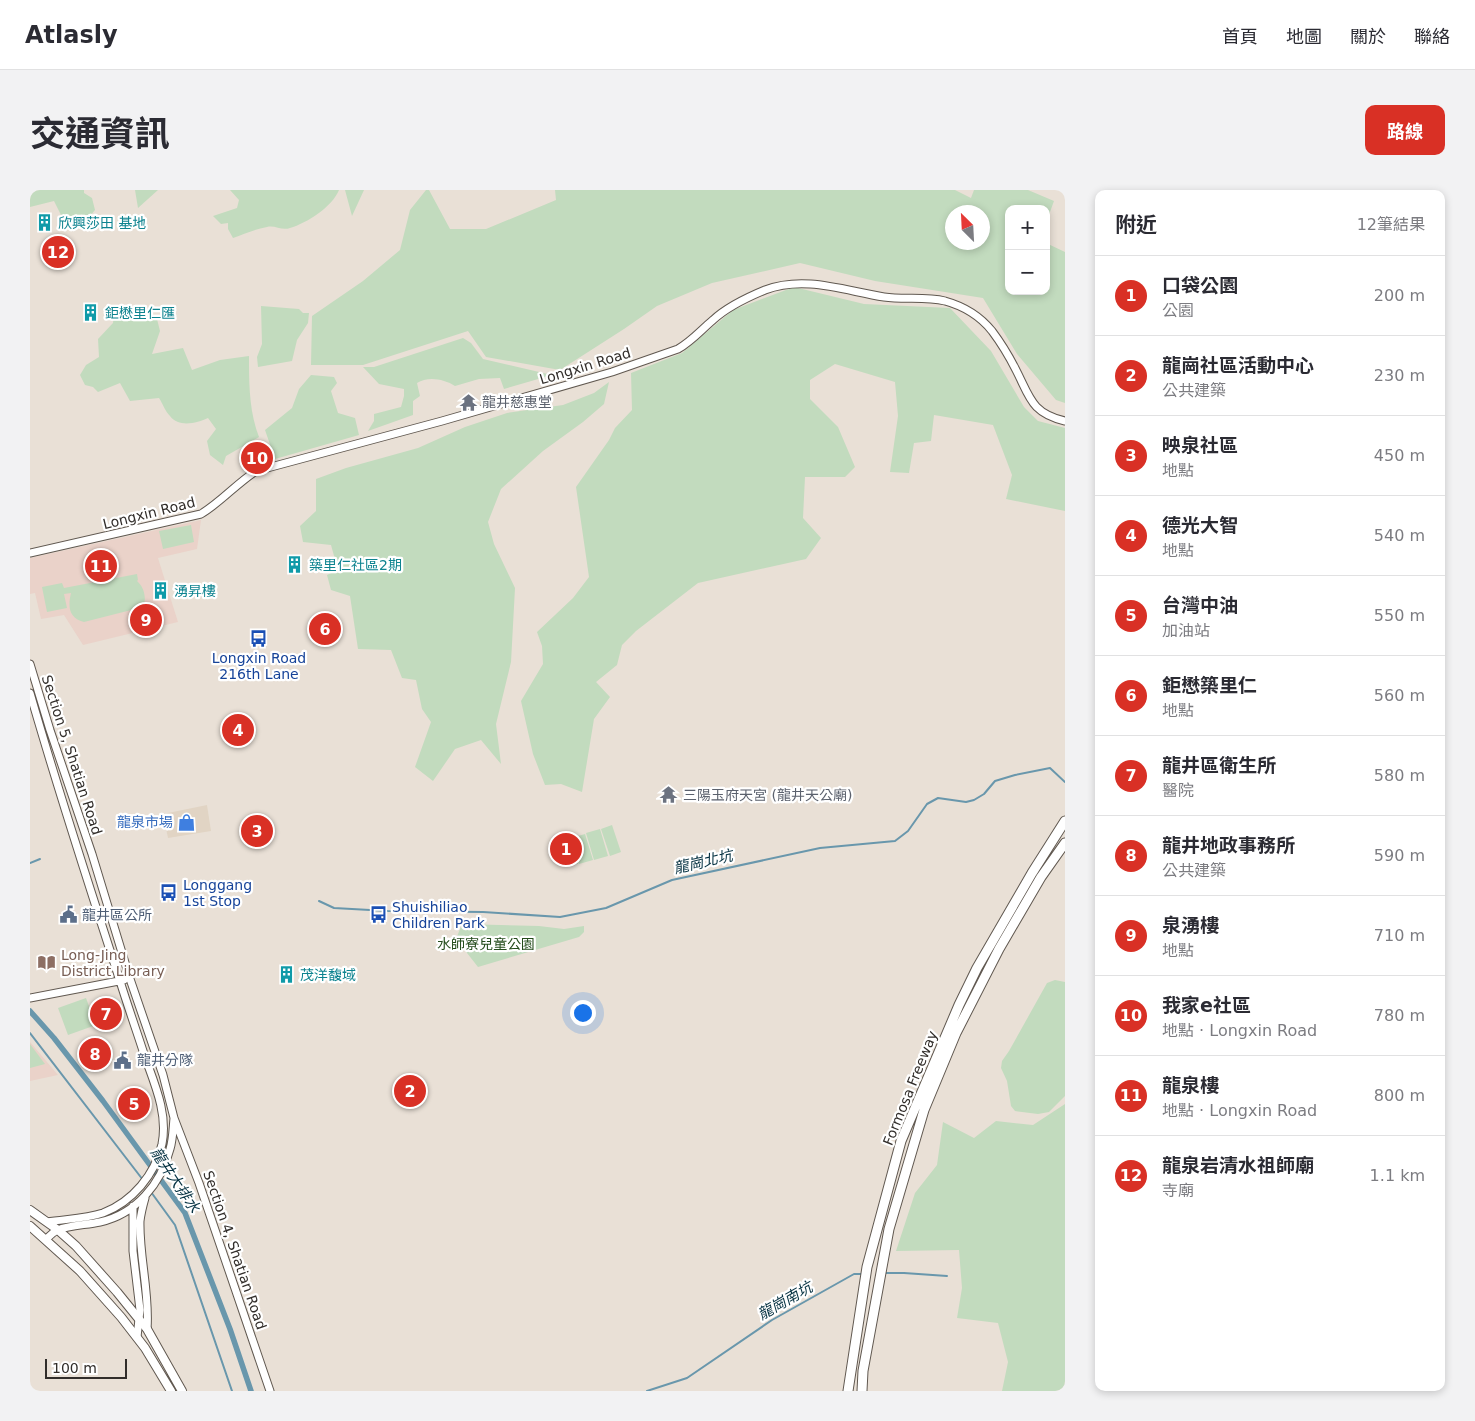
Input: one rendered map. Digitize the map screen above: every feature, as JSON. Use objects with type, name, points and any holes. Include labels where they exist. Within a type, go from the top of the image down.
[{"type":"highway","name":"Formosa Freeway","points":[[848,1391],[867,1267],[901,1141],[959,1005],[977,968],[1032,873],[1065,821]]},
{"type":"highway","name":"Formosa Freeway","points":[[862,1391],[863,1371],[889,1229],[924,1110],[956,1033],[999,949],[1065,843]]},
{"type":"main road","points":[[30,1210],[58,1230],[76,1246],[139,1318],[148,1329],[182,1391]]},
{"type":"main road","points":[[32,1227],[85,1277],[137,1337],[171,1391]]},
{"type":"street","name":"Longxin Road","points":[[30,553],[201,514],[219,502],[243,479],[256,471],[442,421],[612,372],[683,346],[726,309],[767,290],[799,283],[821,284],[886,298],[924,298],[944,301],[970,312],[983,321],[992,332],[1016,370],[1033,405],[1065,421]]},
{"type":"street","name":"Section 5, Shatian Road","points":[[30,664],[92,854]]},
{"type":"street","name":"Section 5, Shatian Road","points":[[30,693],[91,888]]},
{"type":"street","name":"Section 4, Shatian Road","points":[[92,854],[174,1118],[199,1184],[270,1391]]},
{"type":"street","points":[[47,1222],[103,1213],[135,1193],[147,1179],[162,1146],[164,1116],[91,888],[101,885]]},
{"type":"street","points":[[33,998],[130,979]]},
{"type":"street","points":[[46,1239],[58,1230],[102,1222],[132,1208],[145,1197],[153,1187],[170,1148],[174,1118],[164,1116]]},
{"type":"street","points":[[135,1193],[132,1208],[133,1251],[140,1310],[137,1337]]},
{"type":"street","points":[[145,1197],[140,1220],[142,1259],[149,1310],[148,1329]]},
{"type":"shaded area","points":[[201,520],[197,549],[158,558],[178,622],[83,645],[64,615],[41,619],[35,593],[30,594],[30,558]]},
{"type":"shaded area","name":"龍泉市場","points":[[207,805],[211,831],[168,838],[163,814]]},
{"type":"shaded area","points":[[30,1042],[58,1075],[30,1081]]},
{"type":"green space","points":[[30,190],[84,190],[84,193],[92,198],[95,210],[90,216],[62,217],[54,201],[30,207]]},
{"type":"green space","points":[[135,190],[158,190],[138,208]]},
{"type":"green space","points":[[230,190],[339,190],[325,208],[297,226],[287,229],[267,227],[233,238],[228,229],[228,223],[221,224],[213,216],[237,208],[239,200]]},
{"type":"green space","points":[[345,190],[364,190],[352,216]]},
{"type":"green space","points":[[426,190],[429,190],[450,229],[486,229],[556,200],[555,190],[955,190],[971,198],[974,190],[1028,190],[1054,201],[1050,212],[1050,205],[1005,205],[1005,295],[1050,295],[1050,245],[1065,252],[1065,403],[1056,400],[1017,354],[983,298],[875,281],[800,263],[712,283],[657,306],[560,370],[486,357],[468,331],[363,365],[311,365],[312,316],[363,281],[400,250],[410,210]]},
{"type":"green space","points":[[794,287],[864,304],[950,308],[991,351],[1024,407],[1038,421],[1065,428],[1065,511],[1006,499],[1012,475],[993,425],[934,415],[931,441],[914,443],[909,473],[890,472],[898,416],[895,382],[835,364],[810,380],[810,399],[838,427],[855,467],[845,477],[805,477],[803,518],[821,538],[806,559],[698,583],[636,631],[622,645],[617,665],[596,682],[610,697],[594,719],[582,792],[561,784],[545,785],[533,754],[521,701],[543,664],[542,646],[537,632],[573,598],[589,577],[576,487],[609,440],[615,428],[632,410],[631,373],[682,353],[733,310]]},
{"type":"green space","points":[[115,306],[135,317],[156,315],[160,331],[152,354],[183,348],[192,370],[220,360],[249,356],[251,407],[259,437],[226,456],[223,465],[210,455],[207,441],[216,429],[208,418],[194,423],[178,422],[168,414],[159,398],[130,401],[120,383],[98,392],[93,387],[85,385],[80,375],[86,365],[99,357],[98,339],[113,323]]},
{"type":"green space","points":[[261,306],[299,309],[303,313],[309,313],[308,323],[297,340],[292,361],[258,367],[257,357],[262,344]]},
{"type":"green space","points":[[463,338],[471,343],[483,359],[552,375],[504,389],[500,378],[479,379],[455,386],[436,379],[421,381],[417,383],[420,396],[413,401],[413,415],[368,431],[374,421],[374,414],[401,407],[404,389],[379,384],[363,367],[374,367]]},
{"type":"green space","points":[[311,375],[334,377],[337,383],[331,391],[338,413],[355,418],[359,435],[275,459],[265,430],[292,408],[299,389]]},
{"type":"green space","points":[[609,382],[604,404],[543,451],[501,489],[488,522],[494,544],[515,588],[511,662],[496,724],[501,764],[481,740],[455,749],[433,781],[415,767],[431,722],[422,709],[416,680],[402,678],[391,650],[358,649],[350,596],[331,590],[327,575],[338,570],[331,545],[303,542],[300,526],[316,511],[316,479],[346,468],[418,448],[465,427],[507,413],[563,405],[594,393]]},
{"type":"green space","points":[[191,525],[194,542],[163,549],[159,531]]},
{"type":"green space","points":[[137,574],[137,581],[144,593],[143,607],[84,622],[75,618],[70,611],[71,593],[64,594],[67,608],[47,612],[42,587],[62,583],[64,588]]},
{"type":"green space","points":[[612,825],[621,852],[610,856],[601,829]]},
{"type":"green space","points":[[600,829],[608,856],[594,860],[586,833]]},
{"type":"green space","points":[[585,834],[593,860],[579,864],[571,838]]},
{"type":"green space","points":[[570,838],[578,864],[559,865],[552,858],[565,840]]},
{"type":"green space","name":"水師寮兒童公園","points":[[462,924],[539,926],[564,929],[584,926],[584,932],[579,937],[478,967],[456,939]]},
{"type":"green space","points":[[1055,980],[1065,982],[1065,1096],[1049,1112],[1038,1114],[1015,1111],[1011,1106],[1007,1081],[1001,1068],[1002,1061],[1047,983]]},
{"type":"green space","points":[[86,998],[96,1025],[68,1035],[58,1008]]},
{"type":"green space","points":[[30,1044],[45,1064],[30,1068]]},
{"type":"green space","points":[[1065,1104],[1065,1391],[1002,1391],[1008,1362],[998,1323],[957,1318],[962,1288],[959,1250],[896,1251],[915,1193],[937,1165],[943,1122],[974,1138],[996,1121],[1033,1125]]},
{"type":"waterway","name":"龍崗北坑","points":[[319,901],[334,908],[388,911],[483,912],[560,917],[606,908],[672,880],[820,848],[895,841],[908,831],[927,804],[938,798],[966,802],[974,800],[984,794],[995,781],[1015,775],[1050,768],[1065,782]]},
{"type":"waterway","name":"龍崗北坑","points":[[30,863],[40,859]]},
{"type":"waterway","name":"龍井大排水","points":[[30,1011],[54,1038],[103,1101],[185,1213],[230,1329],[251,1391]]},
{"type":"waterway","points":[[30,1033],[143,1180]]},
{"type":"waterway","points":[[151,1192],[175,1225],[232,1391]]},
{"type":"waterway","name":"龍崗南坑","points":[[884,1273],[947,1276]]},
{"type":"waterway","name":"龍崗南坑","points":[[647,1391],[687,1378],[772,1320],[854,1274],[862,1274]]},
{"type":"place","name":"欣興莎田 基地","points":[[44,223]]},
{"type":"place","name":"龍泉岩清水祖師廟","points":[[58,252]]},
{"type":"place","name":"鉅懋里仁匯","points":[[91,313]]},
{"type":"place","name":"龍井慈惠堂","points":[[468,402]]},
{"type":"place","name":"我家e社區","points":[[257,458]]},
{"type":"place","name":"築里仁社區2期","points":[[295,565]]},
{"type":"place","name":"龍泉樓","points":[[101,566]]},
{"type":"place","name":"湧昇樓","points":[[160,591]]},
{"type":"place","name":"泉湧樓","points":[[146,620]]},
{"type":"place","name":"鉅懋築里仁","points":[[325,629]]},
{"type":"place","name":"Longxin Road 216th Lane","points":[[259,638]]},
{"type":"place","name":"德光大智","points":[[238,730]]},
{"type":"place","name":"三陽玉府天宮 (龍井天公廟)","points":[[669,795]]},
{"type":"place","name":"龍泉市場","points":[[187,822]]},
{"type":"place","name":"映泉社區","points":[[257,831]]},
{"type":"place","name":"口袋公園","points":[[566,849]]},
{"type":"place","name":"Longgang 1st Stop","points":[[169,893]]},
{"type":"place","name":"龍井區公所","points":[[68,915]]},
{"type":"place","name":"Shuishiliao Children Park","points":[[378,915]]},
{"type":"place","name":"Long-Jing District Library","points":[[47,963]]},
{"type":"place","name":"茂洋馥域","points":[[286,975]]},
{"type":"place","name":"龍井區衛生所","points":[[106,1014]]},
{"type":"place","name":"龍井地政事務所","points":[[95,1054]]},
{"type":"place","name":"龍井分隊","points":[[123,1060]]},
{"type":"place","name":"龍崗社區活動中心","points":[[410,1091]]},
{"type":"place","name":"台灣中油","points":[[134,1104]]}]
